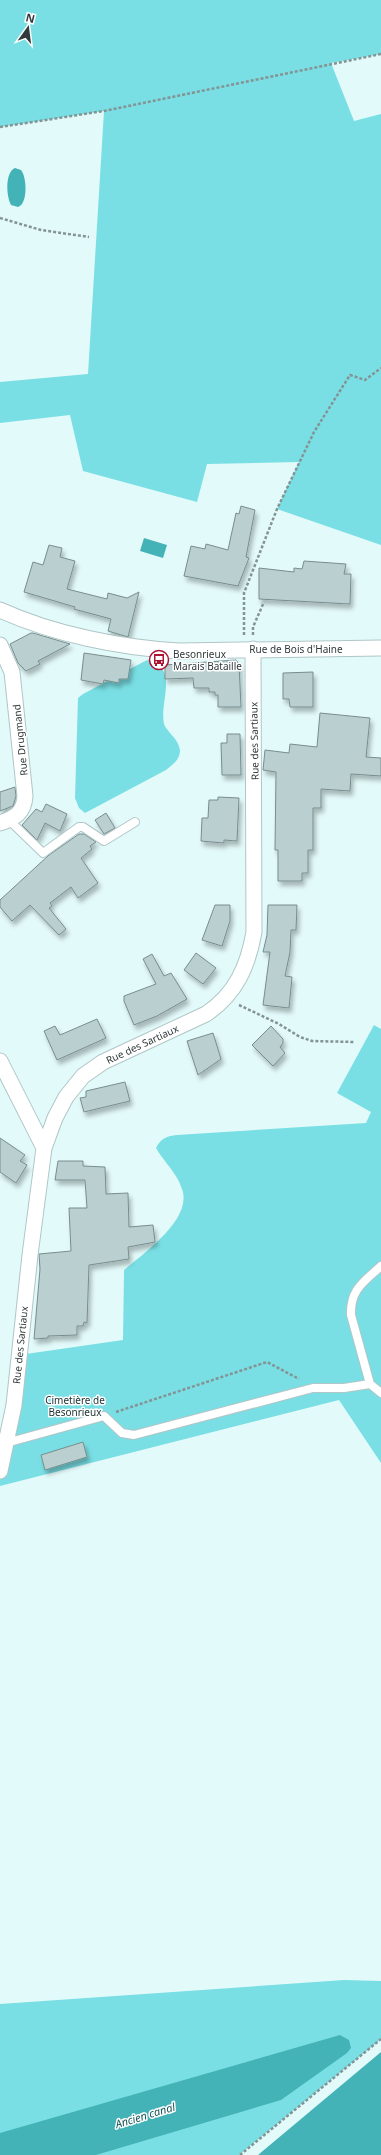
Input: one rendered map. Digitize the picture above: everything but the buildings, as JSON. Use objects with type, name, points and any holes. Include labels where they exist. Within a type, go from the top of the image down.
[{"type":"street","name":"Rue de Bois d'Haine","points":[[0,610],[13,616],[88,638],[131,647],[179,651],[381,648]]},
{"type":"street","name":"Rue Drugmand","points":[[0,645],[12,672],[25,796],[22,811],[4,822]]},
{"type":"street","name":"Rue des Sartiaux","points":[[0,1471],[14,1405],[30,1255],[44,1148],[59,1108],[83,1076],[114,1056],[206,1014],[220,1005],[239,979],[246,965],[254,932],[248,649]]},
{"type":"street","points":[[0,1061],[44,1148]]},
{"type":"lane","points":[[4,822],[43,854],[80,827],[83,826],[104,841],[135,822]]},
{"type":"lane","points":[[381,1266],[359,1286],[353,1294],[350,1304],[351,1315],[370,1384],[381,1393]]},
{"type":"lane","points":[[6,1443],[104,1416],[122,1433],[134,1435],[313,1388],[344,1388],[370,1384]]},
{"type":"path","points":[[0,127],[104,111],[381,54]]},
{"type":"path","points":[[0,218],[41,230],[89,238]]},
{"type":"path","points":[[248,649],[244,593],[277,509],[314,432],[350,375],[365,380],[381,368]]},
{"type":"path","points":[[248,649],[253,627],[264,602]]},
{"type":"path","points":[[226,997],[253,1013],[279,1024],[300,1038],[312,1041],[355,1042]]},
{"type":"path","points":[[104,1416],[267,1362],[313,1388]]},
{"type":"path","points":[[240,2155],[381,2039]]},
{"type":"green space","points":[[0,0],[381,0],[381,54],[331,63],[354,121],[381,114],[381,545],[277,509],[299,462],[207,464],[197,502],[83,471],[70,415],[0,423],[0,382],[88,374],[104,111],[0,127]]},
{"type":"green space","points":[[147,660],[157,664],[163,670],[166,678],[163,715],[164,724],[175,738],[179,746],[179,756],[176,762],[166,770],[85,813],[79,808],[75,798],[78,698]]},
{"type":"green space","name":"Cimetière de Besonrieux","points":[[374,1025],[381,1029],[381,1463],[339,1400],[0,1486],[0,1471],[19,1355],[123,1340],[124,1270],[165,1234],[174,1223],[180,1212],[183,1200],[180,1183],[156,1148],[160,1142],[167,1137],[177,1135],[366,1123],[371,1112],[337,1093]]},
{"type":"green space","points":[[344,1980],[381,1981],[381,2039],[239,2155],[0,2155],[0,2004]]},
{"type":"water","points":[[15,168],[21,170],[23,173],[26,190],[24,201],[18,207],[11,205],[7,190],[9,174]]},
{"type":"water","points":[[144,538],[167,545],[163,558],[140,551]]},
{"type":"water","name":"Ancien canal","points":[[340,2035],[349,2040],[351,2048],[347,2053],[281,2100],[96,2155],[0,2155],[0,2133]]},
{"type":"water","points":[[381,2052],[381,2155],[258,2155]]},
{"type":"place","name":"Besonrieux Marais Bataille","points":[[159,660]]}]
